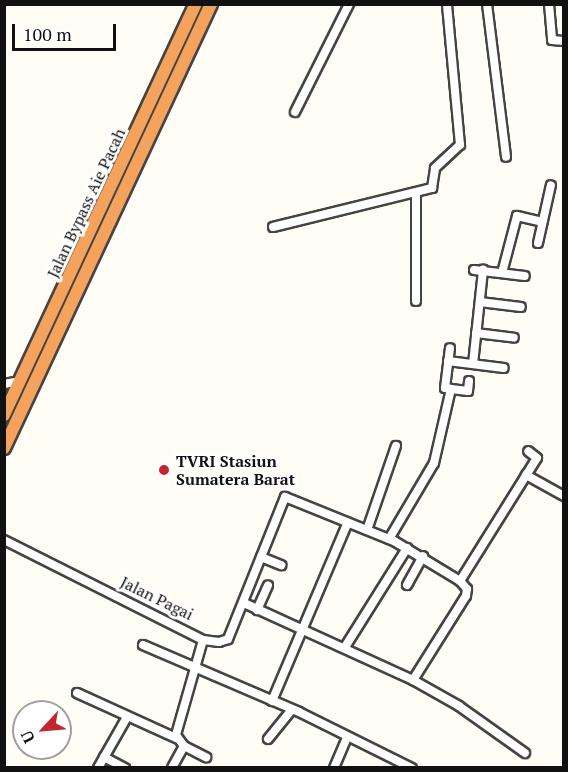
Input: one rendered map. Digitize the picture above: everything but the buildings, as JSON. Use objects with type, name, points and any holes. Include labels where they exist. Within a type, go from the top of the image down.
[{"type":"highway","name":"Jalan Bypass Aie Pacah","points":[[4,415],[196,4]]},
{"type":"highway","points":[[4,448],[211,4]]},
{"type":"highway","points":[[89,236],[100,242]]},
{"type":"street","points":[[295,112],[349,4]]},
{"type":"street","points":[[273,227],[416,195],[432,188],[435,168],[460,145],[447,4]]},
{"type":"street","points":[[487,4],[506,157]]},
{"type":"street","points":[[549,4],[552,40],[564,41]]},
{"type":"street","points":[[538,243],[551,185]]},
{"type":"street","points":[[416,195],[416,301]]},
{"type":"street","points":[[502,273],[517,216],[542,222]]},
{"type":"street","points":[[474,270],[525,276]]},
{"type":"street","points":[[473,364],[483,270]]},
{"type":"street","points":[[480,302],[522,307]]},
{"type":"street","points":[[476,333],[514,338]]},
{"type":"street","points":[[450,348],[445,388],[468,391],[469,381]]},
{"type":"street","points":[[448,361],[504,368]]},
{"type":"street","points":[[4,384],[21,381]]},
{"type":"street","points":[[389,539],[431,470],[451,389]]},
{"type":"street","points":[[367,530],[396,446]]},
{"type":"street","points":[[460,581],[537,458],[528,451]]},
{"type":"street","points":[[526,475],[564,496]]},
{"type":"street","points":[[203,640],[219,642],[228,639],[285,496],[389,539],[423,556],[460,581],[466,589],[466,596],[413,680]]},
{"type":"street","points":[[272,701],[348,522]]},
{"type":"street","name":"Jalan Pagai","points":[[4,540],[203,640],[176,738]]},
{"type":"street","points":[[345,647],[407,548]]},
{"type":"street","points":[[407,585],[423,556]]},
{"type":"street","points":[[261,557],[281,565]]},
{"type":"street","points":[[257,610],[268,585]]},
{"type":"street","points":[[244,603],[345,647],[413,680],[459,706],[525,753]]},
{"type":"street","points":[[143,645],[194,669],[292,709],[412,768]]},
{"type":"street","points":[[77,693],[176,738],[184,746],[206,757]]},
{"type":"street","points":[[267,739],[292,709]]},
{"type":"street","points":[[99,768],[126,717]]},
{"type":"street","points":[[334,768],[347,737]]},
{"type":"street","points":[[172,768],[184,746]]},
{"type":"street","points":[[104,757],[125,768]]},
{"type":"place","name":"TVRI Stasiun Sumatera Barat","points":[[164,470]]}]
